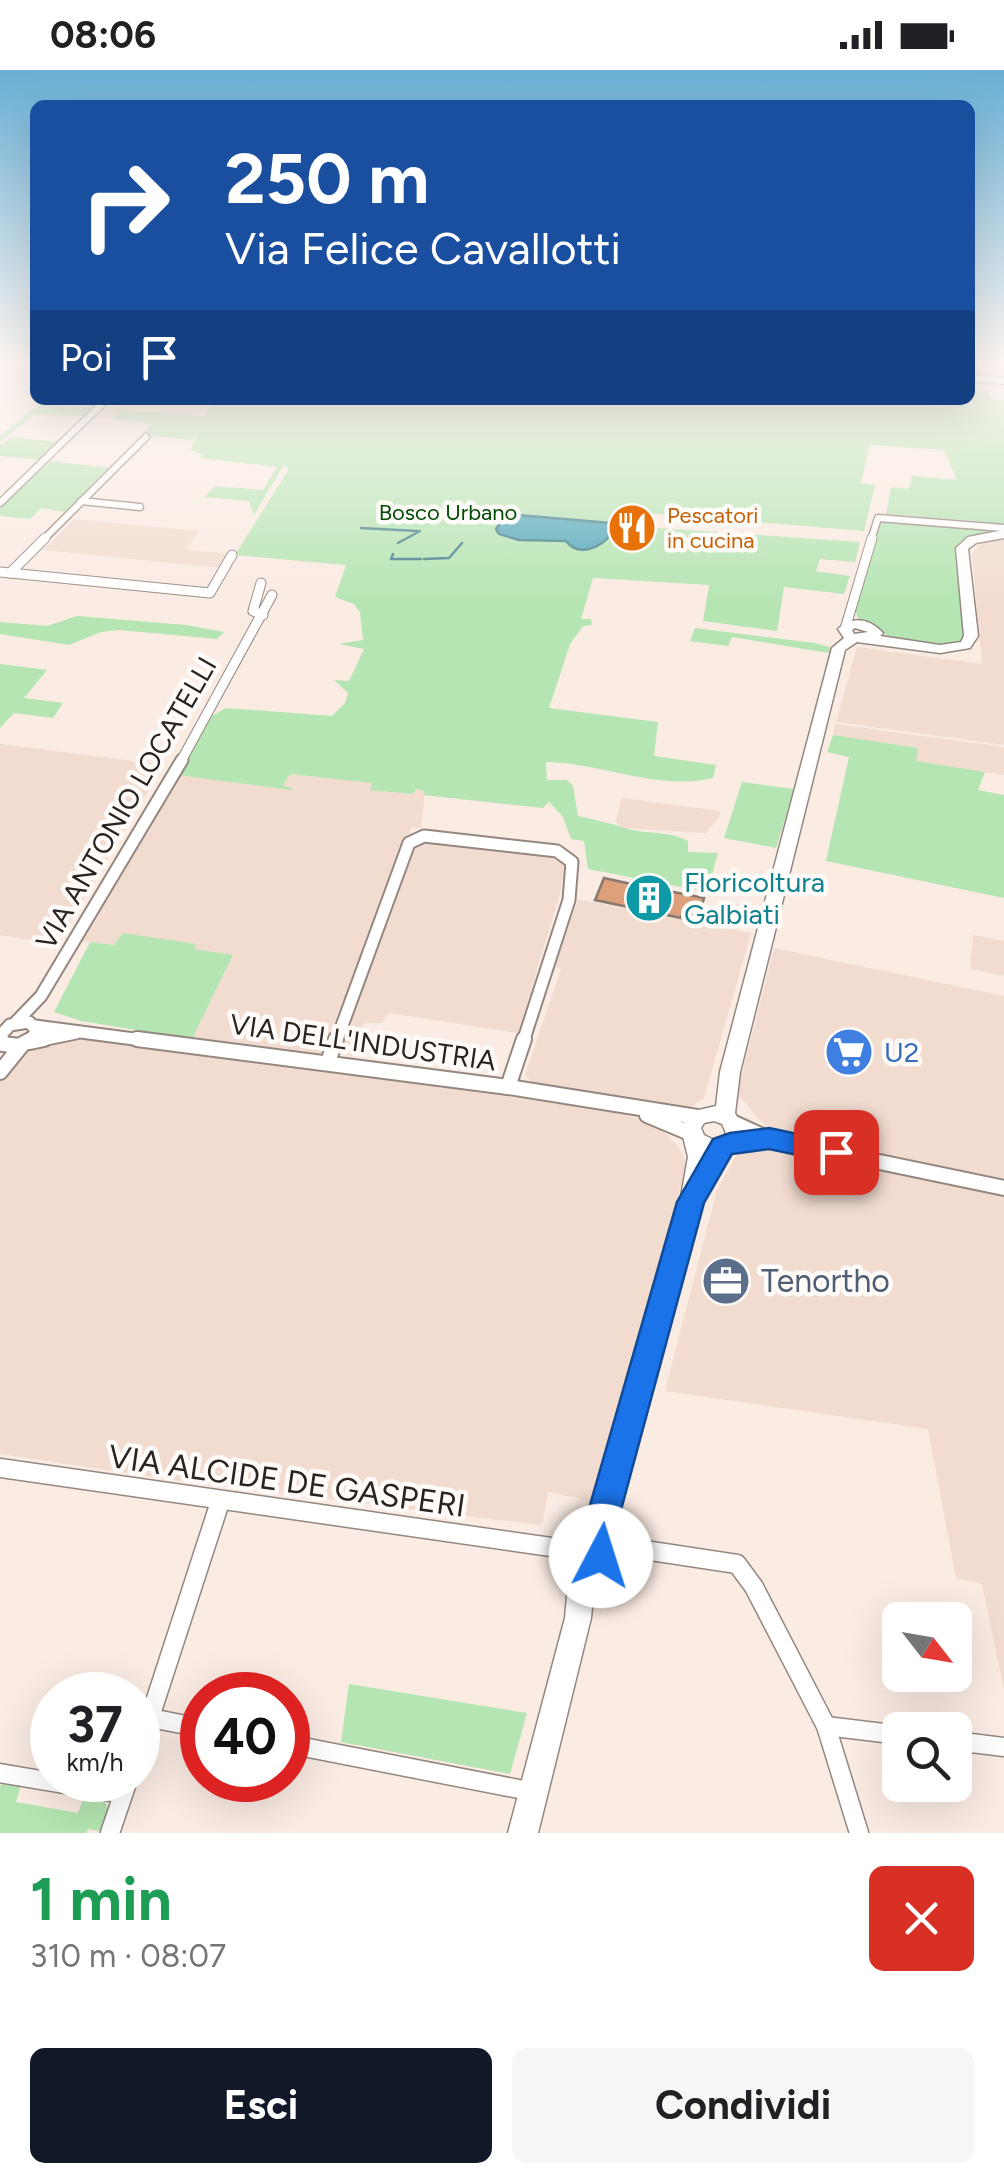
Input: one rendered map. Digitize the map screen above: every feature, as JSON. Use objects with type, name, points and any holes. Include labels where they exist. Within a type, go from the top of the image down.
[{"type":"street","points":[[0,503],[59,445]]},
{"type":"street","points":[[5,573],[137,445]]},
{"type":"street","points":[[80,501],[140,507]]},
{"type":"street","points":[[523,1833],[578,1618],[587,1550],[730,1072],[849,630],[873,523],[886,518],[1004,531]]},
{"type":"street","points":[[849,630],[944,649],[968,643],[961,551],[970,541],[1004,531]]},
{"type":"street","points":[[5,573],[210,593],[232,555]]},
{"type":"street","points":[[261,582],[253,612],[263,615]]},
{"type":"street","name":"VIA ANTONIO LOCATELLI","points":[[4,1035],[40,996],[254,635],[272,595]]},
{"type":"street","points":[[328,1062],[409,842],[424,836],[557,852],[572,862],[568,900],[508,1087]]},
{"type":"street","name":"VIA ANTONIO LOCATELLI","points":[[0,1072],[37,1031],[34,1025],[40,996]]},
{"type":"street","name":"VIA DELL'INDUSTRIA","points":[[4,1035],[34,1025],[328,1062],[508,1087],[634,1109],[712,1129]]},
{"type":"street","points":[[0,1060],[4,1035],[25,1044],[84,1031]]},
{"type":"street","points":[[712,1129],[1004,1188]]},
{"type":"street","name":"VIA ALCIDE DE GASPERI","points":[[0,1468],[220,1502],[587,1550],[618,1546],[737,1564],[754,1587],[826,1726]]},
{"type":"street","points":[[160,1687],[220,1502]]},
{"type":"street","points":[[859,1833],[826,1726],[882,1733]]},
{"type":"street","points":[[972,1744],[1004,1747]]},
{"type":"street","points":[[310,1748],[534,1792]]},
{"type":"street","points":[[0,1772],[30,1776]]},
{"type":"street","points":[[110,1833],[121,1802]]},
{"type":"shaded area","points":[[74,519],[199,531],[186,550],[231,554],[222,568],[43,550]]},
{"type":"shaded area","points":[[1004,538],[1004,745],[836,722],[857,647],[982,664],[972,554],[980,544]]},
{"type":"shaded area","points":[[835,724],[1004,747],[1004,775],[915,761],[918,748],[833,735]]},
{"type":"shaded area","points":[[0,744],[164,765],[56,944],[0,935]]},
{"type":"shaded area","points":[[290,774],[373,783],[371,790],[413,794],[416,789],[425,791],[421,828],[412,827],[322,1053],[192,1039],[233,956],[80,941],[177,775],[290,790],[283,786]]},
{"type":"shaded area","points":[[621,798],[720,811],[706,833],[623,828],[616,822]]},
{"type":"shaded area","points":[[422,840],[553,856],[564,864],[561,890],[518,1033],[389,1013],[382,1023],[364,1023],[352,1057],[341,1049],[414,843]]},
{"type":"shaded area","points":[[578,899],[751,933],[704,1098],[691,1107],[535,1086],[525,1075],[561,969],[555,967]]},
{"type":"shaded area","points":[[973,935],[1004,941],[1004,976],[970,969]]},
{"type":"shaded area","points":[[774,948],[1004,996],[1004,1179],[768,1130],[737,1093]]},
{"type":"shaded area","points":[[87,1036],[614,1112],[644,1120],[666,1134],[679,1147],[686,1163],[668,1239],[590,1501],[548,1492],[542,1525],[194,1483],[0,1454],[0,1083],[12,1058],[22,1050]]},
{"type":"shaded area","points":[[771,1146],[1004,1194],[1004,1689],[982,1584],[956,1578],[928,1429],[665,1391],[717,1190],[737,1154]]},
{"type":"green space","points":[[55,445],[40,460],[0,456],[0,446]]},
{"type":"green space","name":"Bosco Urbano","points":[[193,445],[870,445],[861,483],[875,485],[864,531],[646,513],[645,527],[860,542],[855,562],[820,559],[816,571],[850,576],[844,594],[784,587],[777,631],[703,621],[709,585],[593,578],[581,619],[591,619],[592,625],[583,626],[570,644],[549,708],[658,722],[654,756],[716,765],[713,778],[671,781],[546,762],[547,780],[567,780],[573,786],[578,816],[680,838],[688,841],[688,852],[718,853],[707,892],[588,869],[584,841],[571,839],[563,817],[549,802],[543,808],[423,795],[424,791],[416,789],[413,794],[370,790],[372,783],[290,774],[283,786],[291,790],[177,775],[212,716],[226,708],[332,716],[345,703],[348,693],[334,680],[349,681],[364,649],[339,644],[363,640],[360,612],[354,604],[335,597],[346,565],[235,555],[289,469],[283,466],[254,515],[249,501],[204,497],[215,486],[263,490],[277,467],[200,458],[202,455],[191,450]]},
{"type":"green space","points":[[874,445],[1004,445],[1004,527],[969,538],[956,550],[964,634],[960,641],[934,646],[888,636],[860,621],[853,608],[881,521],[977,527],[976,521],[886,514],[891,487],[909,489],[912,476],[957,480],[944,450]]},
{"type":"green space","points":[[51,461],[109,468],[65,512],[41,508],[30,519],[0,516],[0,507]]},
{"type":"green space","points":[[77,616],[224,632],[217,639],[119,630],[101,632],[69,645],[0,634],[0,622],[47,626]]},
{"type":"green space","points":[[695,628],[815,643],[829,647],[834,654],[732,637],[728,646],[690,641]]},
{"type":"green space","points":[[0,664],[47,670],[24,698],[63,703],[53,718],[14,713],[0,728]]},
{"type":"green space","points":[[833,735],[918,748],[916,761],[985,772],[978,790],[1004,795],[1004,898],[826,861],[849,757],[827,752]]},
{"type":"green space","points":[[742,782],[794,789],[776,848],[724,838]]},
{"type":"green space","points":[[123,933],[196,944],[194,949],[233,955],[192,1039],[81,1021],[54,1012],[90,942],[114,945]]},
{"type":"green space","points":[[349,1684],[527,1713],[510,1774],[341,1742]]},
{"type":"green space","points":[[5,1781],[21,1785],[16,1802],[78,1813],[82,1802],[105,1802],[108,1810],[100,1831],[0,1833],[0,1786]]},
{"type":"water","points":[[518,515],[610,523],[612,533],[595,547],[583,550],[566,541],[519,540],[499,534],[496,529],[503,519]]},
{"type":"building","name":"Floricoltura Galbiati","points":[[604,878],[631,884],[627,894],[645,897],[648,887],[704,898],[699,916],[682,912],[681,918],[595,900]]},
{"type":"waterway","points":[[361,528],[417,531]]},
{"type":"waterway","points":[[398,543],[420,531]]},
{"type":"waterway","points":[[424,559],[449,558],[462,543]]},
{"type":"waterway","points":[[393,554],[391,559],[421,559]]},
{"type":"place","name":"Pescatori in cucina","points":[[632,528]]},
{"type":"place","name":"Floricoltura Galbiati","points":[[649,898]]},
{"type":"place","name":"U2","points":[[849,1052]]},
{"type":"place","name":"Tenortho","points":[[726,1281]]},
{"type":"route","points":[[601,1556],[604,1545],[598,1533],[690,1202],[698,1188],[723,1147],[730,1143],[769,1138],[836,1152]]}]
